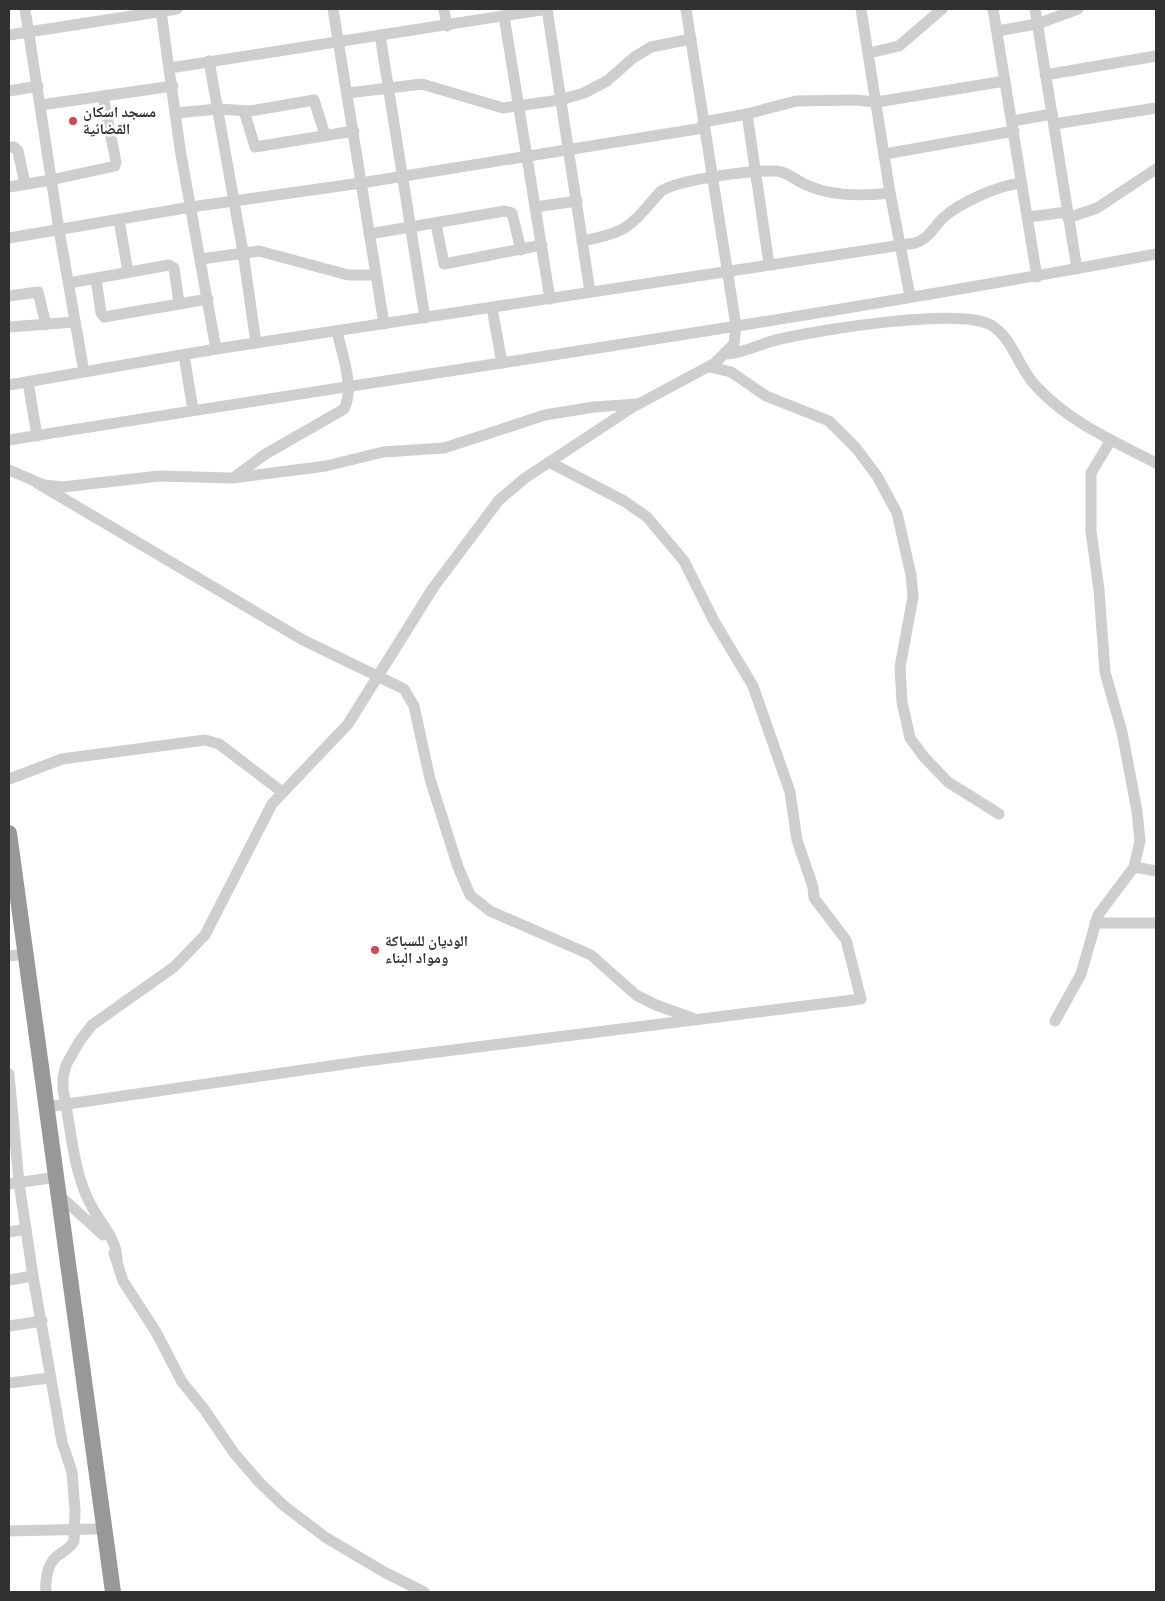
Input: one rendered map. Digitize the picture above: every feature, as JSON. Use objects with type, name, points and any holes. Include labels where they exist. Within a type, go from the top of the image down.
[{"type":"highway","points":[[9,833],[47,1107],[53,1178],[104,1592]]},
{"type":"highway","points":[[9,901],[13,956],[53,1178],[60,1196],[113,1592]]},
{"type":"street","points":[[25,9],[59,230],[84,372]]},
{"type":"street","points":[[9,35],[177,9]]},
{"type":"street","points":[[334,9],[384,324]]},
{"type":"street","points":[[444,9],[447,26]]},
{"type":"street","points":[[170,68],[338,40],[447,26],[547,9],[590,292]]},
{"type":"street","points":[[117,1260],[117,1251],[113,1240],[90,1203],[79,1180],[63,1078],[79,1042],[92,1025],[174,967],[205,935],[265,814],[281,791],[323,753],[348,724],[379,678],[433,588],[499,500],[525,478],[638,404],[709,367],[726,354],[735,339],[736,326],[686,9]]},
{"type":"street","points":[[861,9],[890,193],[910,296]]},
{"type":"street","points":[[869,54],[899,46],[942,9]]},
{"type":"street","points":[[993,9],[1037,277]]},
{"type":"street","points":[[1034,9],[1077,269]]},
{"type":"street","points":[[998,31],[1037,24],[1078,9]]},
{"type":"street","points":[[161,12],[191,206],[216,349]]},
{"type":"street","points":[[504,16],[550,299]]},
{"type":"street","points":[[380,35],[424,318]]},
{"type":"street","points":[[348,93],[422,84],[498,107],[560,100],[584,93],[607,81],[633,58],[651,47],[691,39]]},
{"type":"street","points":[[1045,75],[1156,56]]},
{"type":"street","points":[[209,61],[243,252],[256,343]]},
{"type":"street","points":[[9,238],[191,206],[361,183],[569,150],[703,125],[796,101],[854,100],[877,102],[1005,81]]},
{"type":"street","points":[[9,91],[38,86]]},
{"type":"street","points":[[41,104],[173,86]]},
{"type":"street","points":[[9,187],[112,168],[116,164],[103,96]]},
{"type":"street","points":[[176,113],[218,109],[244,111],[314,100],[325,135]]},
{"type":"street","points":[[885,154],[1013,126],[1156,108]]},
{"type":"street","points":[[244,111],[255,147],[354,131]]},
{"type":"street","points":[[747,114],[769,264]]},
{"type":"street","points":[[9,147],[14,147],[18,151],[25,184]]},
{"type":"street","points":[[1028,217],[1068,215],[1103,205],[1156,169]]},
{"type":"street","points":[[582,241],[613,235],[627,228],[668,187],[755,172],[785,172],[802,183],[823,191],[861,196],[890,193]]},
{"type":"street","points":[[9,385],[216,349],[915,243],[927,237],[939,222],[953,210],[1004,185],[1022,183]]},
{"type":"street","points":[[535,207],[577,201]]},
{"type":"street","points":[[369,234],[509,211],[512,214],[521,250]]},
{"type":"street","points":[[119,220],[128,272]]},
{"type":"street","points":[[436,224],[444,264],[542,245]]},
{"type":"street","points":[[201,258],[263,251],[348,275],[375,275]]},
{"type":"street","points":[[9,440],[736,326],[910,296],[1037,277],[1156,254]]},
{"type":"street","points":[[69,283],[171,265],[180,304]]},
{"type":"street","points":[[96,279],[101,313],[104,317],[208,300]]},
{"type":"street","points":[[9,296],[38,292],[46,325]]},
{"type":"street","points":[[492,308],[502,362]]},
{"type":"street","points":[[726,354],[744,352],[778,339],[851,326],[956,318],[982,321],[998,330],[1006,338],[1026,373],[1049,399],[1111,440],[1156,462]]},
{"type":"street","points":[[9,327],[75,322]]},
{"type":"street","points":[[232,478],[264,455],[342,411],[347,401],[349,387],[337,332]]},
{"type":"street","points":[[184,355],[193,410]]},
{"type":"street","points":[[709,367],[731,372],[766,396],[828,421],[856,448],[877,476],[897,513],[911,575],[912,597],[900,667],[902,702],[910,738],[924,757],[948,782],[999,814]]},
{"type":"street","points":[[28,382],[37,436]]},
{"type":"street","points":[[37,483],[63,487],[159,476],[232,478],[326,466],[383,452],[444,448],[545,415],[638,404]]},
{"type":"street","points":[[1055,1020],[1081,974],[1095,923],[1108,900],[1134,868],[1139,854],[1140,828],[1122,732],[1105,672],[1099,590],[1091,531],[1091,473],[1111,440]]},
{"type":"street","points":[[47,1107],[365,1061],[861,999],[846,940],[814,898],[813,887],[797,840],[790,792],[753,686],[714,621],[684,561],[647,517],[624,501],[549,462]]},
{"type":"street","points":[[9,470],[37,483],[294,635],[404,689],[414,706],[430,779],[458,868],[470,895],[490,911],[591,955],[636,995],[693,1019]]},
{"type":"street","points":[[9,779],[62,759],[205,740],[219,744],[281,791]]},
{"type":"street","points":[[1134,868],[1156,871]]},
{"type":"street","points":[[1095,923],[1156,923]]},
{"type":"street","points":[[9,1074],[14,1183],[26,1229],[62,1442],[72,1472],[74,1530],[72,1546],[52,1562],[46,1584],[46,1592]]},
{"type":"street","points":[[14,1183],[53,1178]]},
{"type":"street","points":[[60,1196],[96,1227],[111,1247],[123,1282],[156,1332],[177,1374],[234,1453],[259,1482],[283,1505],[325,1537],[384,1572],[424,1592]]},
{"type":"street","points":[[9,1232],[26,1229]]},
{"type":"street","points":[[9,1280],[33,1276]]},
{"type":"street","points":[[9,1326],[42,1322]]},
{"type":"street","points":[[9,1383],[50,1378]]},
{"type":"street","points":[[9,1528],[96,1529]]},
{"type":"place","name":"مسجد اسكان القضائية","points":[[73,121]]},
{"type":"place","name":"الوديان للسباكة ومواد البناء","points":[[375,950]]}]
